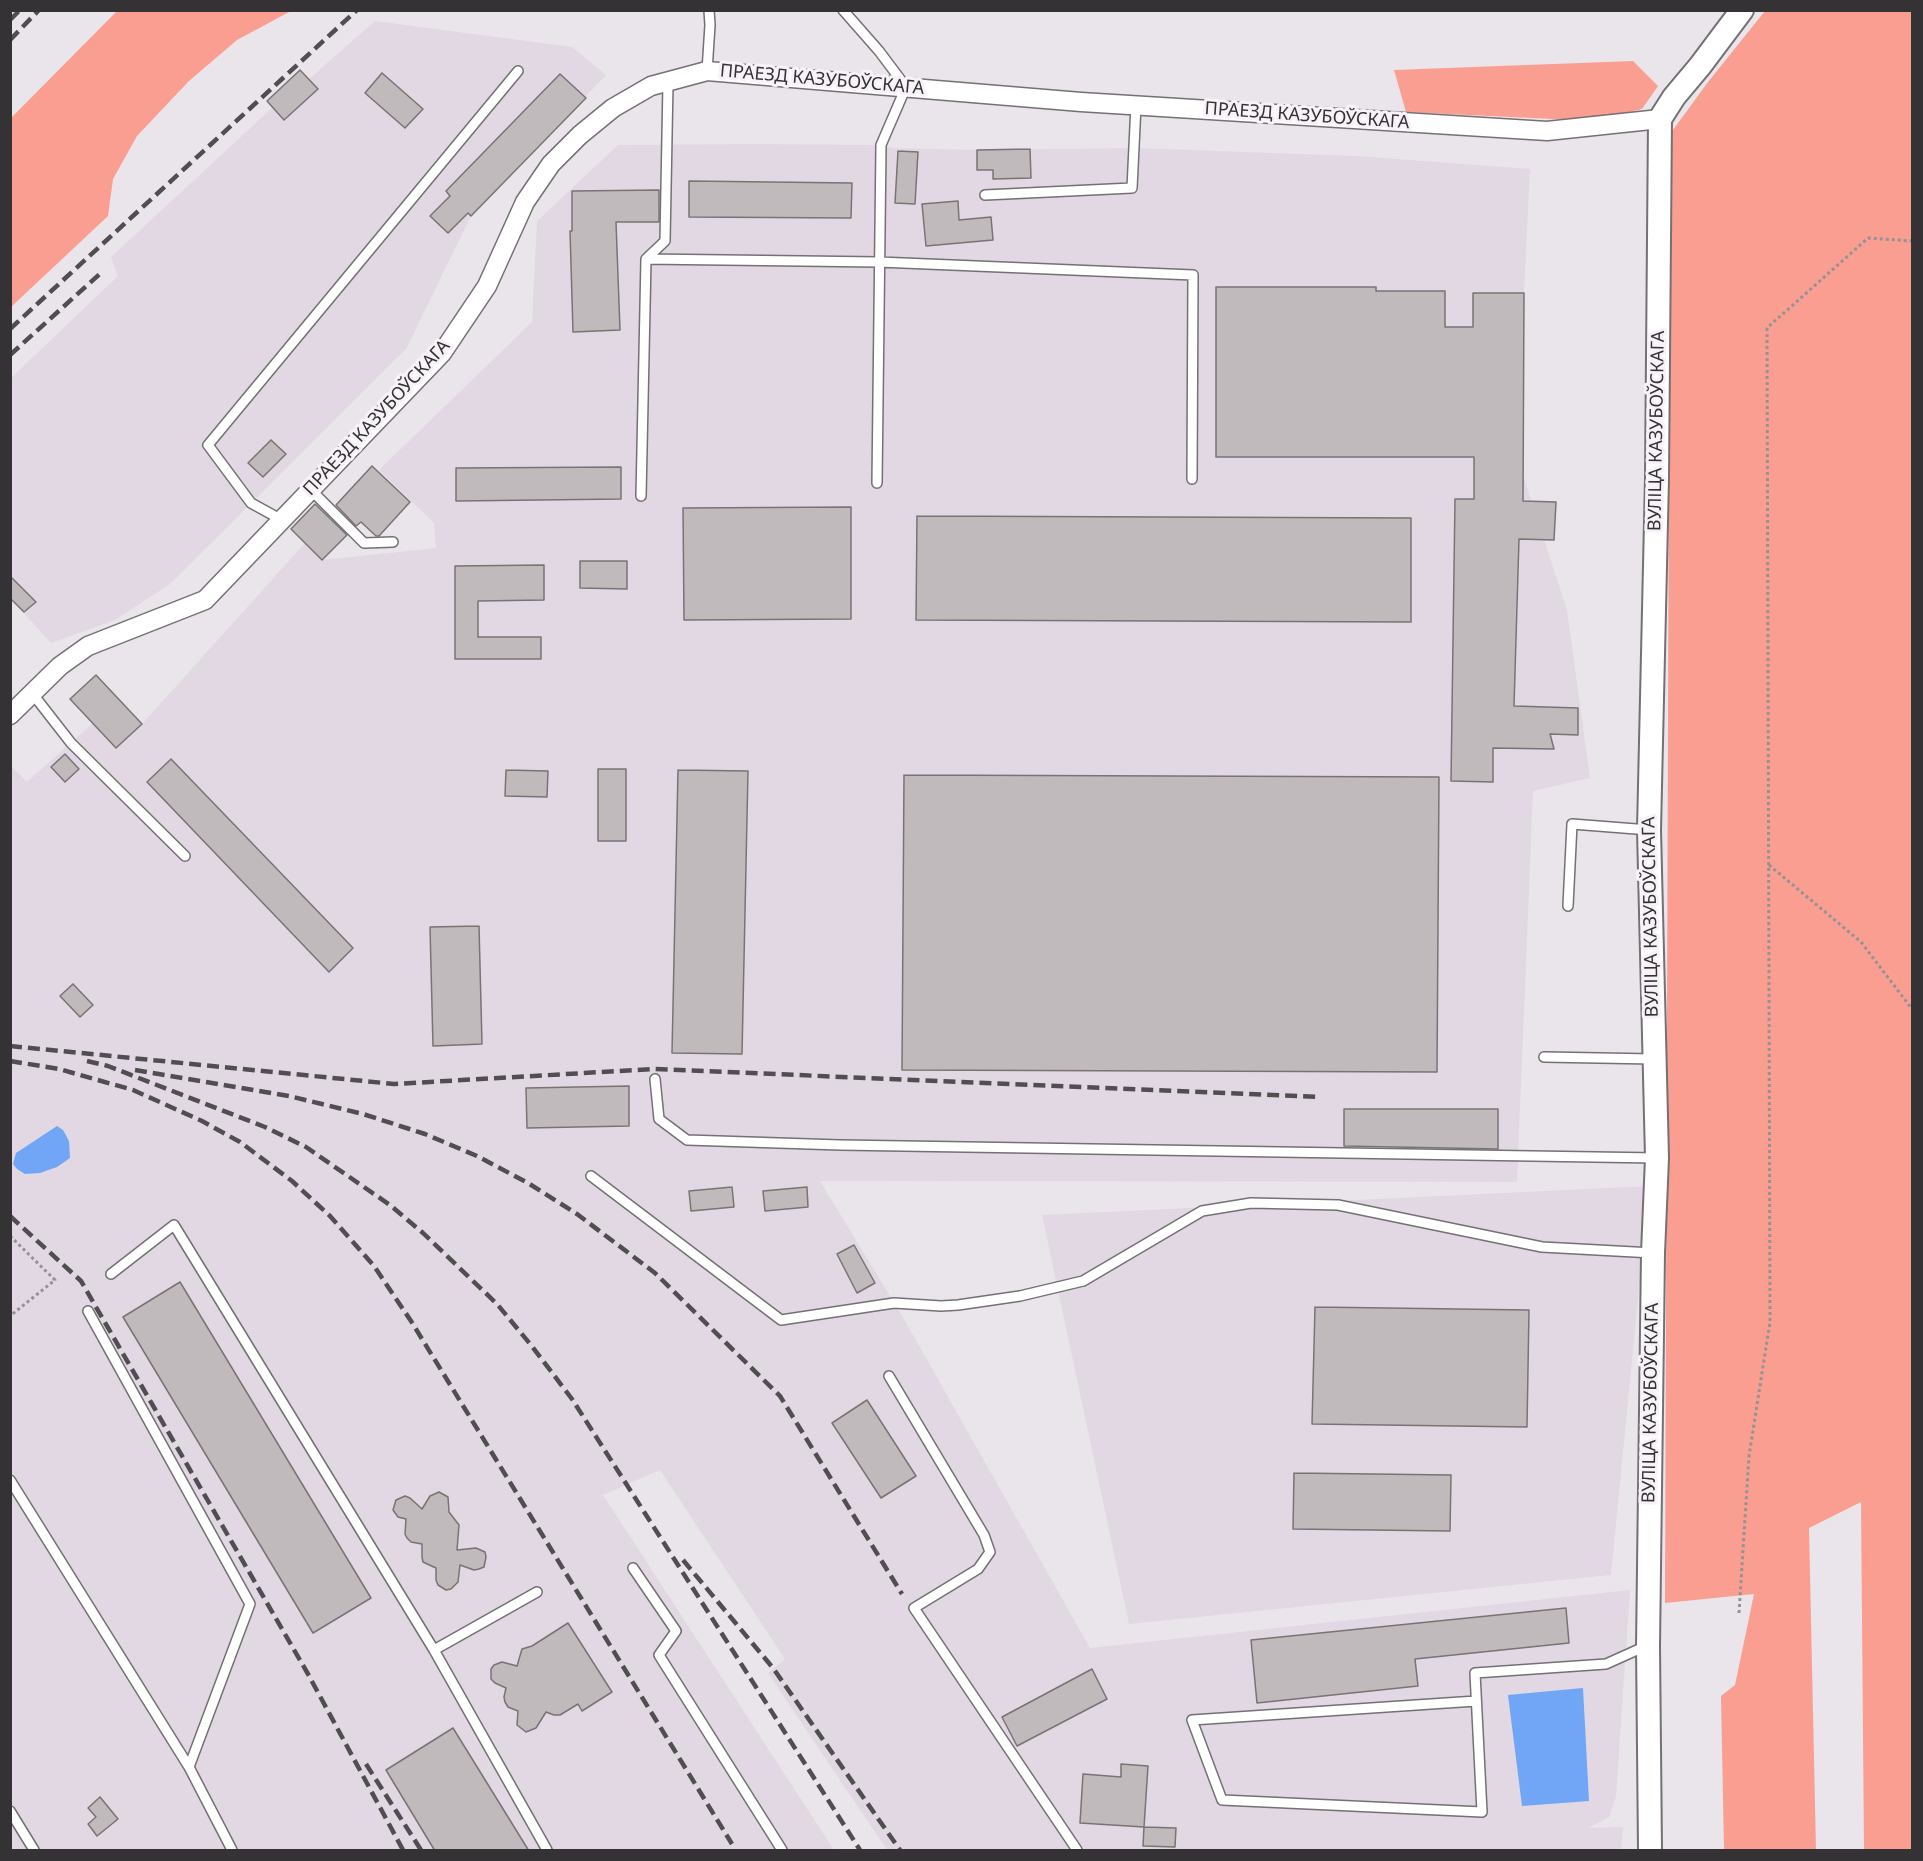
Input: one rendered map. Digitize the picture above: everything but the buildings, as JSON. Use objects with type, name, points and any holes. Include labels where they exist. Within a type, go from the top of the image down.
[{"type":"street","points":[[1660,119],[1674,97],[1742,10]]},
{"type":"street","name":"ПРАЕЗД КАЗУБОЎСКАГА","points":[[10,715],[60,666],[88,646],[205,600],[442,353],[487,286],[525,202],[551,164],[580,135],[613,108],[651,86],[707,70],[1136,105],[1547,131],[1660,119]]},
{"type":"street","name":"ВУЛІЦА КАЗУБОЎСКАГА","points":[[1650,1851],[1648,1646],[1653,1253],[1657,1158],[1649,830],[1657,490],[1660,119]]},
{"type":"lane","points":[[707,70],[709,10]]},
{"type":"lane","points":[[843,10],[879,51],[906,87],[881,145],[877,483]]},
{"type":"lane","points":[[282,520],[251,503],[208,445],[518,70]]},
{"type":"lane","points":[[641,496],[646,259],[665,241],[668,83]]},
{"type":"lane","points":[[985,195],[1132,188],[1136,105]]},
{"type":"lane","points":[[646,259],[879,262],[1193,275],[1192,479]]},
{"type":"lane","points":[[311,490],[364,543],[393,542]]},
{"type":"lane","points":[[32,693],[71,743],[185,856]]},
{"type":"lane","points":[[1568,906],[1572,824],[1649,830]]},
{"type":"lane","points":[[1544,1057],[1654,1059]]},
{"type":"lane","points":[[655,1079],[659,1119],[687,1140],[852,1145],[1657,1158]]},
{"type":"lane","points":[[591,1176],[782,1320],[894,1303],[957,1305],[1020,1296],[1083,1281],[1202,1211],[1251,1203],[1338,1205],[1542,1247],[1653,1253]]},
{"type":"lane","points":[[111,1274],[174,1225],[434,1650],[547,1851]]},
{"type":"lane","points":[[88,1311],[250,1604],[189,1767]]},
{"type":"lane","points":[[889,1376],[984,1535],[990,1552],[978,1569],[914,1608],[1077,1851]]},
{"type":"lane","points":[[10,1480],[189,1767],[232,1851]]},
{"type":"lane","points":[[633,1568],[676,1631],[659,1655],[782,1851]]},
{"type":"lane","points":[[434,1650],[537,1592]]},
{"type":"lane","points":[[1476,1701],[1192,1720],[1222,1800],[1482,1812],[1475,1673],[1606,1664],[1648,1646]]},
{"type":"lane","points":[[10,1811],[34,1851]]},
{"type":"path","points":[[1739,1613],[1749,1456],[1770,1322],[1767,328],[1868,238],[1912,241]]},
{"type":"path","points":[[1769,865],[1861,942],[1912,1009]]},
{"type":"path","points":[[10,1236],[55,1280],[10,1316]]},
{"type":"shaded area","points":[[118,10],[291,11],[237,40],[189,81],[137,136],[113,179],[108,216],[11,307],[11,118]]},
{"type":"shaded area","points":[[1765,11],[1912,11],[1912,1850],[1864,1850],[1861,1502],[1809,1528],[1816,1850],[1724,1850],[1721,1696],[1735,1685],[1754,1594],[1665,1603],[1670,134]]},
{"type":"shaded area","points":[[375,21],[572,47],[606,75],[471,216],[406,349],[170,584],[115,620],[51,643],[11,599],[11,378],[118,276],[111,257],[272,108],[267,101],[300,70],[309,79]]},
{"type":"shaded area","points":[[1633,61],[1658,86],[1642,109],[1595,121],[1406,112],[1394,70]]},
{"type":"shaded area","points":[[618,145],[881,145],[893,148],[976,150],[1134,148],[1357,156],[1530,169],[1524,293],[1523,475],[1567,610],[1590,778],[1533,791],[1517,1182],[820,1181],[904,1319],[1090,1648],[1630,1590],[1616,1797],[1609,1817],[1588,1828],[1623,1827],[1621,1850],[887,1850],[768,1673],[785,1659],[660,1470],[603,1495],[834,1850],[11,1850],[10,765],[27,782],[93,723],[70,699],[96,675],[142,724],[305,543],[322,560],[436,548],[434,523],[379,470],[532,322],[537,221]]},
{"type":"shaded area","points":[[1649,1186],[1611,1575],[1129,1624],[1042,1215]]},
{"type":"water","points":[[57,1126],[63,1130],[69,1141],[70,1158],[57,1167],[40,1173],[25,1174],[17,1169],[13,1164],[16,1153]]},
{"type":"water","points":[[1583,1688],[1589,1801],[1522,1806],[1508,1695]]},
{"type":"railway","points":[[10,20],[20,10]]},
{"type":"railway","points":[[10,40],[39,10]]},
{"type":"railway","points":[[10,329],[357,10]]},
{"type":"railway","points":[[10,355],[103,271]]},
{"type":"railway","points":[[10,1046],[394,1084],[654,1069],[1320,1097]]},
{"type":"railway","points":[[10,1061],[59,1069],[133,1090],[202,1121],[240,1142],[292,1181],[330,1216],[374,1266],[411,1321],[732,1844]]},
{"type":"railway","points":[[87,1061],[108,1066],[265,1127],[306,1147],[390,1205],[423,1233],[497,1304],[572,1399],[860,1850]]},
{"type":"railway","points":[[135,1070],[289,1096],[363,1114],[425,1134],[477,1156],[528,1183],[577,1214],[655,1273],[780,1396],[902,1594]]},
{"type":"railway","points":[[10,1216],[81,1281],[308,1674],[403,1850]]},
{"type":"railway","points":[[683,1560],[773,1668],[900,1850]]},
{"type":"railway","points":[[366,1764],[421,1850]]}]
